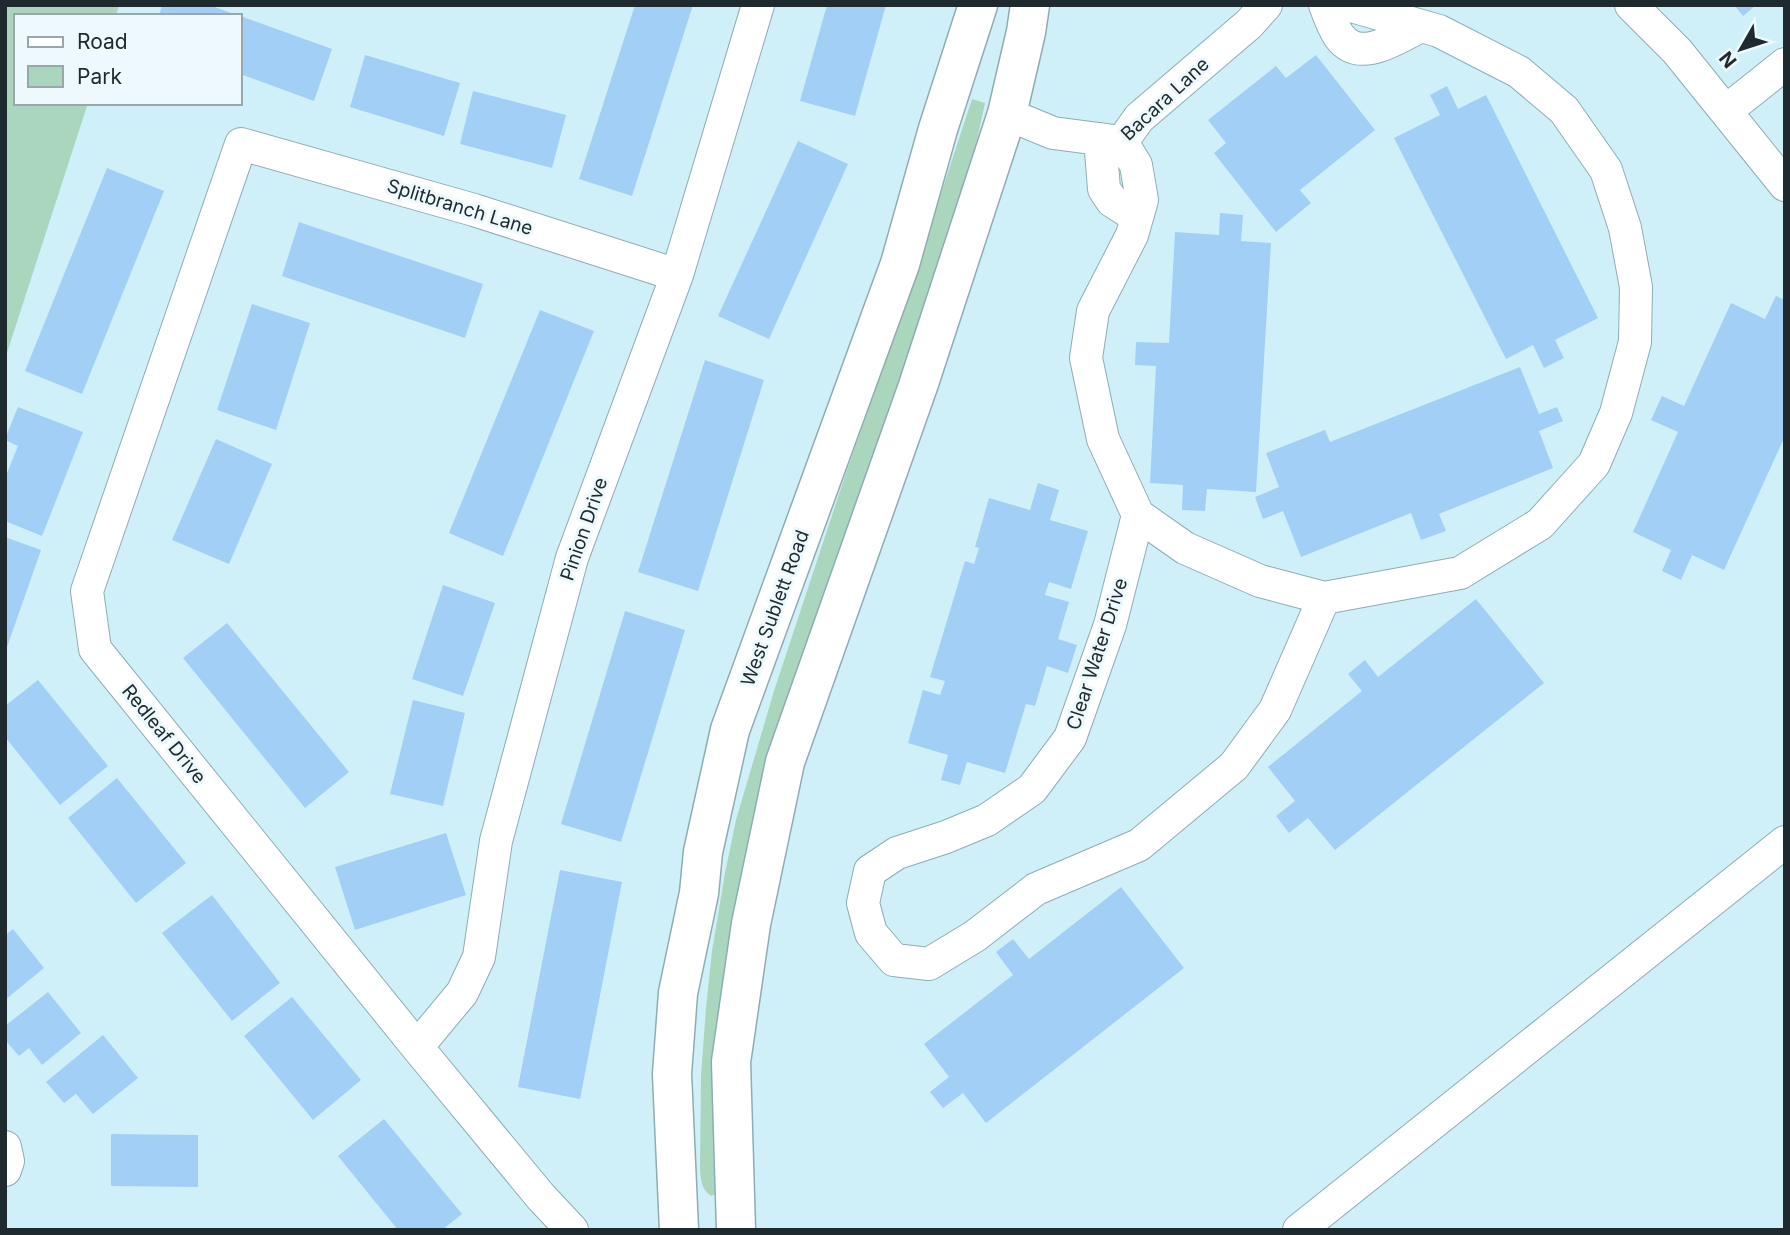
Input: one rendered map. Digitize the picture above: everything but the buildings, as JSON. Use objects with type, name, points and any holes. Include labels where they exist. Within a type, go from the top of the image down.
[{"type":"main road","name":"West Sublett Road","points":[[679,1230],[672,1074],[678,993],[699,893],[703,852],[730,730],[900,264],[978,5]]},
{"type":"main road","points":[[736,1230],[732,1062],[751,924],[785,762],[918,386],[1007,114],[1030,5]]},
{"type":"street","name":"Pinion Drive","points":[[417,1047],[462,993],[479,957],[496,841],[572,558],[677,275],[758,5]]},
{"type":"street","name":"Bacara Lane","points":[[1007,114],[1053,133],[1111,141],[1249,24],[1266,5]]},
{"type":"street","points":[[1325,5],[1341,39],[1353,48],[1367,50],[1421,26]]},
{"type":"street","points":[[1111,141],[1102,176],[1104,188],[1112,201],[1137,217],[1132,235],[1093,311],[1086,358],[1103,439],[1138,515],[1185,548],[1222,565],[1260,581],[1324,598],[1460,573],[1540,524],[1594,464],[1616,413],[1635,342],[1636,287],[1625,228],[1606,170],[1563,110],[1519,72],[1439,31],[1348,5]]},
{"type":"street","points":[[1631,5],[1676,51],[1785,185]]},
{"type":"street","points":[[1726,111],[1785,64]]},
{"type":"street","name":"Splitbranch Lane","points":[[241,144],[474,210],[677,275]]},
{"type":"street","name":"Redleaf Drive","points":[[241,144],[87,591],[95,649],[417,1047],[541,1197],[572,1230]]},
{"type":"street","name":"Clear Water Drive","points":[[1138,515],[1110,625],[1070,738],[1040,779],[1032,789],[987,820],[897,853],[870,871],[863,903],[865,913],[871,933],[894,961],[929,964],[975,936],[1036,889],[1139,845],[1234,766],[1275,710],[1324,598]]},
{"type":"street","points":[[1299,1230],[1785,842]]},
{"type":"street","points":[[5,1147],[8,1161],[5,1170]]},
{"type":"green space","points":[[5,5],[119,5],[117,14],[14,14],[14,105],[87,105],[5,359]]},
{"type":"green space","points":[[972,99],[985,103],[965,195],[833,593],[716,1194],[711,1196],[703,1187],[700,1169],[701,1076],[712,951],[736,820],[774,691]]}]
